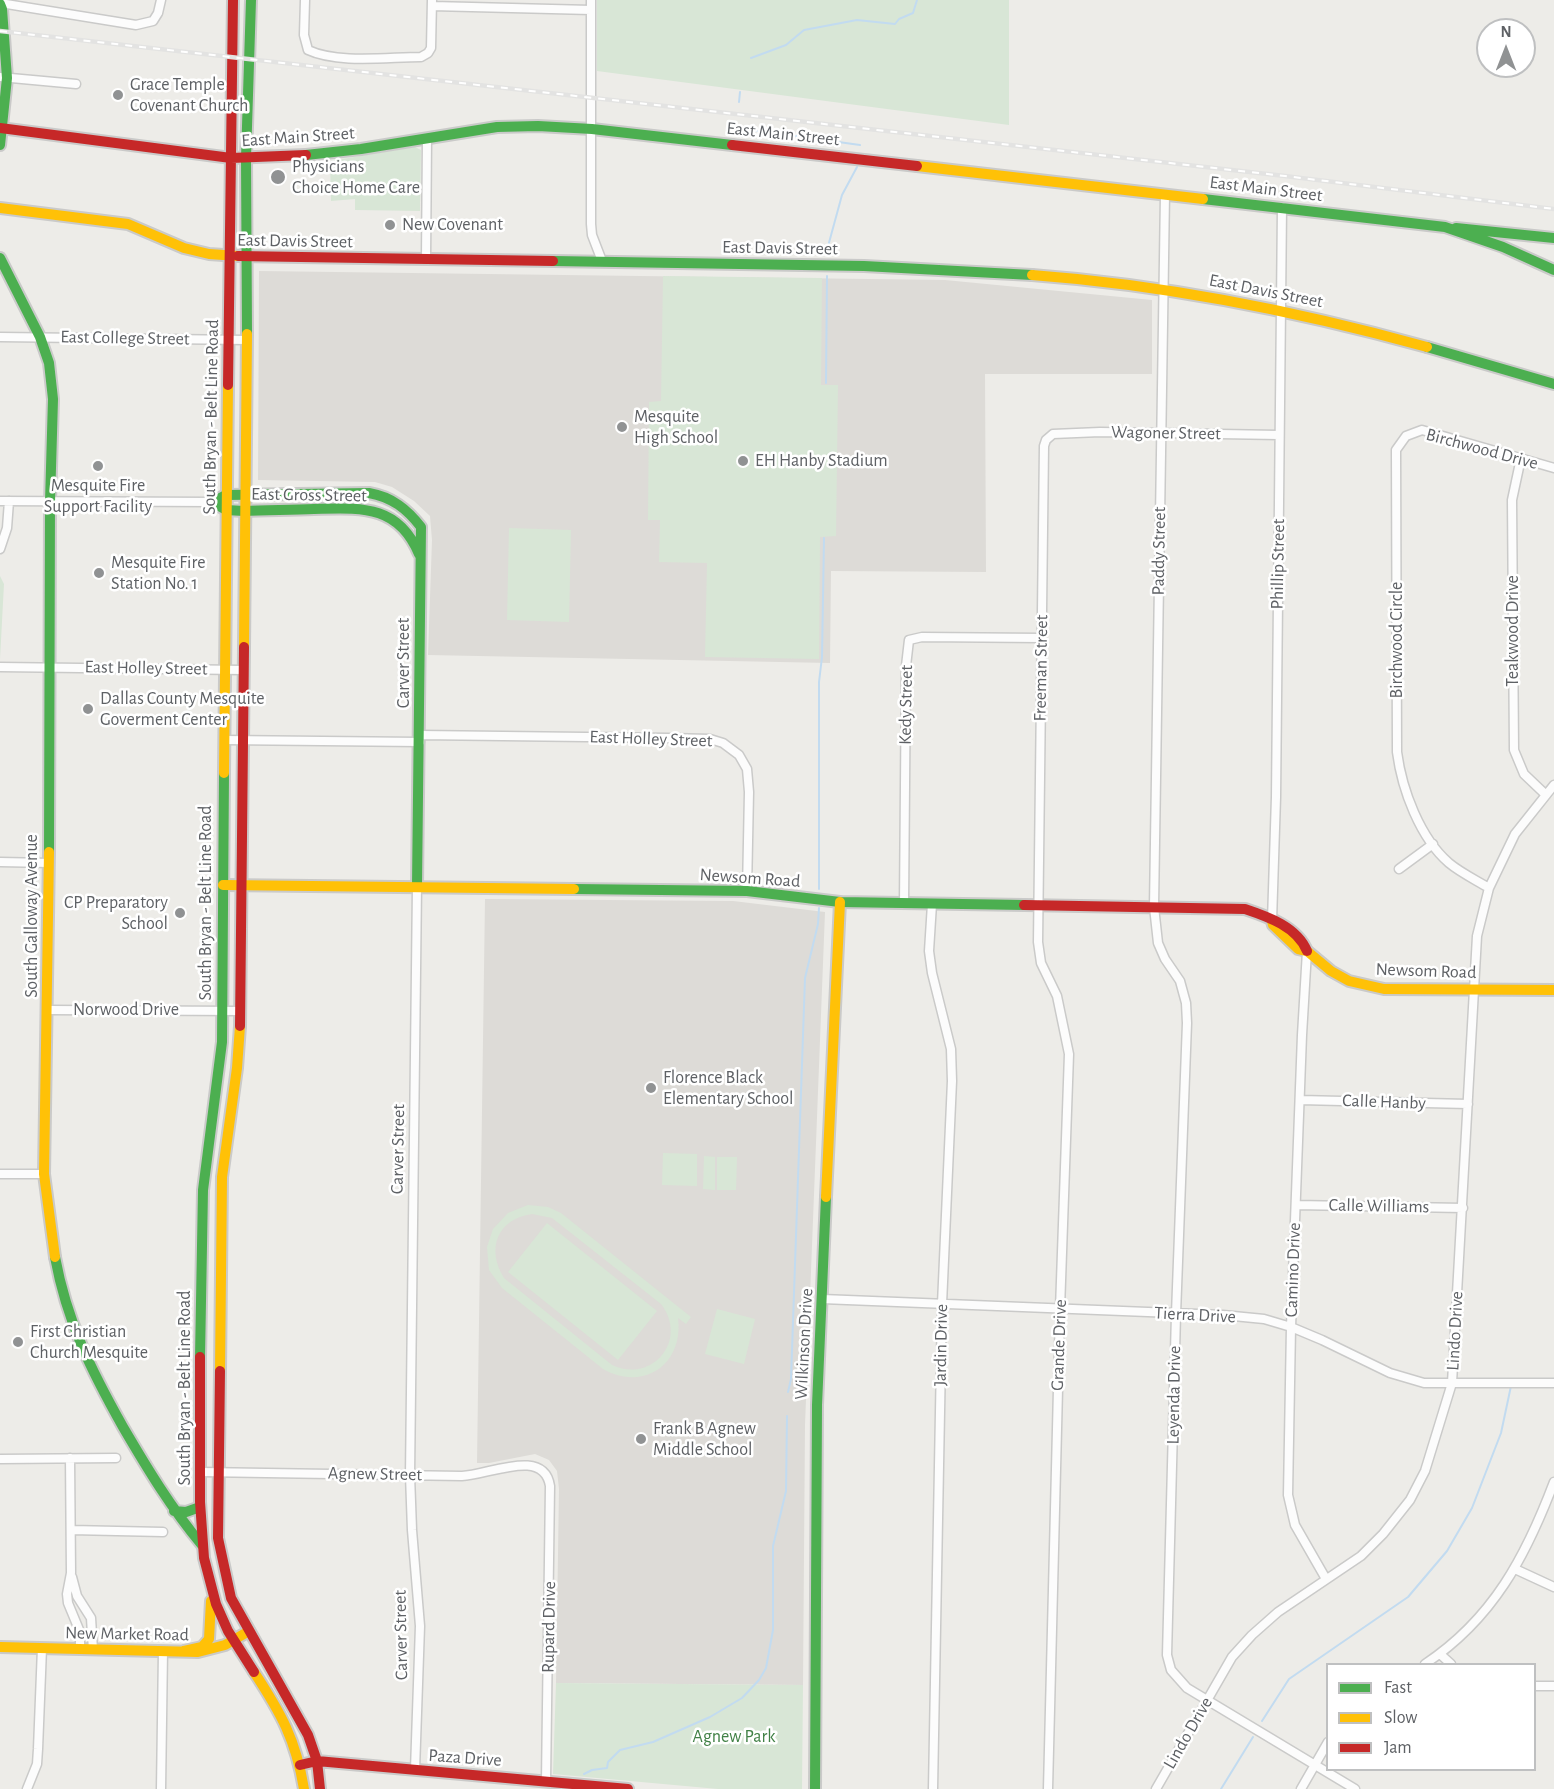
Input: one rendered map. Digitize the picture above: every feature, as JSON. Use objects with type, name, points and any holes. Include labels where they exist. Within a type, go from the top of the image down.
[{"type":"main road","name":"South Bryan - Belt Line Road","points":[[233,0],[222,1011],[220,1065],[203,1191],[200,1507],[202,1545],[209,1587],[232,1641],[286,1724],[300,1765],[304,1789]]},
{"type":"main road","name":"South Bryan - Belt Line Road","points":[[251,0],[246,158],[247,340],[243,582],[241,1011],[237,1068],[222,1177],[218,1538],[231,1598],[308,1735],[317,1761],[320,1789]]},
{"type":"main road","points":[[0,4],[4,77],[0,145]]},
{"type":"main road","points":[[0,56],[4,77]]},
{"type":"main road","name":"East Main Street","points":[[1,128],[231,158],[296,156],[361,149],[497,127],[538,126],[592,129],[1446,226],[1554,270]]},
{"type":"main road","name":"East Davis Street","points":[[0,208],[128,224],[184,248],[230,256],[839,265],[989,271],[1162,288],[1280,309],[1370,330],[1554,384]]},
{"type":"main road","points":[[1446,226],[1554,238]]},
{"type":"main road","name":"South Galloway Avenue","points":[[0,258],[40,337],[49,363],[53,399],[50,502],[48,1010],[44,1174],[48,1221],[54,1255],[81,1346],[92,1371],[142,1461],[174,1511],[202,1545],[211,1550],[223,1588],[231,1598]]},
{"type":"main road","name":"East Gross Street","points":[[213,502],[226,495],[369,493],[383,495],[397,502],[421,527]]},
{"type":"main road","name":"East Gross Street","points":[[213,502],[226,510],[244,511],[359,508],[371,510],[397,523],[409,533],[421,557]]},
{"type":"main road","name":"Carver Street","points":[[417,886],[421,527]]},
{"type":"main road","points":[[225,581],[243,582]]},
{"type":"main road","points":[[224,803],[242,803]]},
{"type":"main road","name":"Newsom Road","points":[[223,885],[747,891],[840,902],[1245,909],[1284,925],[1305,944],[1307,951],[1331,971],[1361,985],[1384,989],[1554,990]]},
{"type":"main road","name":"Wilkinson Drive","points":[[815,1789],[817,1405],[840,902]]},
{"type":"main road","points":[[200,1372],[219,1373]]},
{"type":"main road","points":[[174,1511],[186,1512],[200,1507]]},
{"type":"main road","points":[[184,1651],[202,1647],[209,1639],[211,1620],[209,1587]]},
{"type":"main road","name":"New Market Road","points":[[0,1647],[212,1651],[249,1631]]},
{"type":"main road","name":"Paza Drive","points":[[300,1765],[317,1761],[628,1789]]},
{"type":"street","points":[[0,4],[136,25],[153,21],[158,13],[161,0]]},
{"type":"street","points":[[304,0],[304,35],[308,50],[329,56],[422,57],[431,48],[432,3],[591,5],[591,224],[592,235],[602,261]]},
{"type":"street","points":[[590,54],[585,67],[585,116],[592,129]]},
{"type":"street","points":[[4,77],[76,84]]},
{"type":"street","points":[[426,258],[427,138]]},
{"type":"street","name":"Paddy Street","points":[[1154,907],[1165,194]]},
{"type":"street","name":"Phillip Street","points":[[1272,921],[1276,797],[1282,207]]},
{"type":"street","name":"East College Street","points":[[0,337],[247,340]]},
{"type":"street","name":"Birchwood Drive","points":[[1411,434],[1422,430],[1432,432],[1554,468]]},
{"type":"street","name":"Wagoner Street","points":[[1053,434],[1279,435]]},
{"type":"street","name":"Freeman Street","points":[[1039,906],[1044,446],[1046,440],[1053,434]]},
{"type":"street","name":"Birchwood Circle","points":[[1411,434],[1406,436],[1396,450],[1397,752],[1400,773],[1414,813],[1433,844],[1449,863],[1489,888]]},
{"type":"street","name":"Teakwood Drive","points":[[1521,458],[1512,500],[1514,750],[1524,774],[1545,794]]},
{"type":"street","points":[[0,549],[7,528],[5,501]]},
{"type":"street","name":"East Gross Street","points":[[5,501],[213,502]]},
{"type":"street","name":"Kedy Street","points":[[904,904],[906,659],[909,640],[922,637],[1042,638]]},
{"type":"street","name":"East Holley Street","points":[[0,667],[243,670]]},
{"type":"street","name":"East Holley Street","points":[[224,740],[700,738],[723,742],[739,754],[747,769],[749,792],[747,891]]},
{"type":"street","name":"Lindo Drive","points":[[1156,1789],[1232,1657],[1278,1612],[1361,1556],[1383,1534],[1410,1500],[1425,1471],[1452,1383],[1477,936],[1489,888],[1515,834],[1554,785]]},
{"type":"street","points":[[1399,869],[1433,844]]},
{"type":"street","points":[[0,862],[49,863]]},
{"type":"street","name":"Carver Street","points":[[415,1770],[420,1626],[410,1475],[417,886]]},
{"type":"street","name":"Jardin Drive","points":[[932,904],[929,951],[932,973],[951,1049],[952,1081],[942,1304],[933,1789]]},
{"type":"street","name":"Grande Drive","points":[[1039,906],[1038,942],[1041,963],[1057,996],[1069,1054],[1048,1789]]},
{"type":"street","name":"Leyenda Drive","points":[[1154,907],[1158,943],[1165,959],[1180,981],[1186,1003],[1187,1023],[1167,1655],[1171,1670],[1187,1688],[1355,1789]]},
{"type":"street","name":"Camino Drive","points":[[1307,951],[1291,1327],[1288,1495],[1295,1525],[1326,1579]]},
{"type":"street","name":"Norwood Drive","points":[[48,1010],[241,1011]]},
{"type":"street","name":"Calle Hanby","points":[[1300,1100],[1468,1104]]},
{"type":"street","points":[[0,1174],[44,1174]]},
{"type":"street","name":"Calle Williams","points":[[1296,1205],[1463,1208]]},
{"type":"street","name":"Tierra Drive","points":[[822,1299],[1264,1319],[1291,1327],[1390,1373],[1424,1383],[1554,1383]]},
{"type":"street","points":[[70,1458],[71,1573],[67,1594],[68,1603],[79,1626],[80,1650]]},
{"type":"street","points":[[0,1459],[116,1458]]},
{"type":"street","name":"Agnew Street","points":[[201,1472],[470,1475],[525,1464],[535,1466],[546,1474]]},
{"type":"street","name":"Rupard Drive","points":[[546,1474],[550,1486],[546,1781]]},
{"type":"street","points":[[1428,1663],[1459,1638],[1501,1592],[1537,1526],[1554,1482]]},
{"type":"street","points":[[71,1530],[163,1532]]},
{"type":"street","points":[[1515,1569],[1554,1587]]},
{"type":"street","points":[[71,1573],[77,1596],[90,1618],[93,1650]]},
{"type":"street","points":[[27,1789],[37,1764],[42,1648]]},
{"type":"street","points":[[161,1789],[163,1651]]},
{"type":"street","points":[[1440,1654],[1449,1663]]},
{"type":"street","points":[[1536,1686],[1554,1686]]},
{"type":"street","points":[[1301,1789],[1326,1745]]},
{"type":"shaded area","name":"Mesquite High School","points":[[259,271],[945,280],[1152,300],[1152,374],[985,374],[986,572],[831,571],[830,663],[428,655],[432,540],[430,516],[414,501],[392,487],[375,482],[258,480]]},
{"type":"shaded area","points":[[485,899],[733,901],[825,912],[805,1425],[803,1685],[556,1683],[559,1489],[557,1471],[549,1460],[535,1454],[489,1463],[477,1463]]},
{"type":"green space","points":[[597,0],[1009,0],[1009,125],[597,71]]},
{"type":"green space","points":[[415,147],[421,150],[420,211],[355,210],[355,199],[331,201],[330,161]]},
{"type":"green space","name":"EH Hanby Stadium","points":[[663,276],[822,278],[821,385],[838,385],[836,536],[820,537],[819,659],[705,657],[707,563],[659,562],[660,520],[648,520],[649,402],[661,401]]},
{"type":"green space","points":[[509,528],[571,530],[569,622],[507,620]]},
{"type":"green space","points":[[0,576],[4,584],[0,659]]},
{"type":"green space","points":[[663,1153],[697,1154],[697,1186],[662,1185]]},
{"type":"green space","points":[[704,1156],[715,1157],[715,1190],[703,1189]]},
{"type":"green space","points":[[717,1157],[737,1157],[736,1190],[717,1190]]},
{"type":"green space","points":[[528,1205],[548,1207],[561,1213],[691,1317],[686,1324],[678,1318],[675,1349],[668,1360],[658,1369],[646,1375],[633,1377],[618,1375],[603,1369],[502,1288],[489,1270],[487,1247],[493,1229],[508,1213]],"holes":[[[532,1214],[552,1218],[661,1304],[669,1318],[671,1331],[662,1355],[652,1364],[640,1369],[627,1369],[612,1365],[504,1278],[496,1256],[498,1237],[503,1229],[510,1222]]]},
{"type":"green space","points":[[547,1223],[657,1311],[618,1360],[508,1272]]},
{"type":"green space","points":[[717,1309],[755,1319],[744,1364],[705,1354]]},
{"type":"green space","name":"Agnew Park","points":[[556,1683],[803,1685],[802,1789],[718,1789],[553,1774]]},
{"type":"waterway","points":[[751,58],[786,45],[804,30],[857,20],[895,24],[899,19],[913,13],[917,0]]},
{"type":"waterway","points":[[739,102],[740,92]]},
{"type":"waterway","points":[[738,128],[860,145]]},
{"type":"waterway","points":[[827,250],[842,195],[857,167]]},
{"type":"waterway","points":[[826,383],[827,276]]},
{"type":"waterway","points":[[819,889],[819,682],[822,657],[824,538]]},
{"type":"waterway","points":[[788,1392],[791,1379],[805,978],[818,924],[819,908]]},
{"type":"waterway","points":[[1262,1721],[1289,1679],[1408,1597],[1447,1551],[1472,1508],[1501,1433],[1511,1386]]},
{"type":"waterway","points":[[584,1774],[592,1770],[607,1768],[608,1762],[620,1750],[653,1742],[710,1717],[742,1698],[759,1680],[766,1668],[773,1630],[773,1546],[786,1491],[787,1416]]},
{"type":"waterway","points":[[1221,1789],[1253,1737]]},
{"type":"railway","points":[[0,31],[1285,176],[1554,209]]},
{"type":"traffic: fast","points":[[247,334],[246,158],[251,0]]},
{"type":"traffic: fast","points":[[0,4],[7,78],[0,145]]},
{"type":"traffic: fast","points":[[306,155],[361,149],[497,127],[538,126],[592,129],[732,145]]},
{"type":"traffic: fast","points":[[1203,199],[1445,227],[1503,247],[1554,270]]},
{"type":"traffic: fast","points":[[1456,228],[1554,238]]},
{"type":"traffic: fast","points":[[0,258],[40,337],[49,363],[53,399],[50,502],[49,852]]},
{"type":"traffic: fast","points":[[553,261],[864,266],[1032,275]]},
{"type":"traffic: fast","points":[[1427,347],[1554,384]]},
{"type":"traffic: fast","points":[[213,502],[226,495],[369,493],[385,497],[398,505],[421,527],[417,886]]},
{"type":"traffic: fast","points":[[219,506],[226,510],[244,511],[347,509],[376,512],[400,526],[419,554]]},
{"type":"traffic: fast","points":[[200,1357],[203,1190],[222,1042],[224,773]]},
{"type":"traffic: fast","points":[[574,889],[747,891],[840,902],[1024,905]]},
{"type":"traffic: fast","points":[[815,1789],[817,1405],[826,1197]]},
{"type":"traffic: fast","points":[[55,1257],[73,1324],[101,1386],[150,1473],[202,1545]]},
{"type":"traffic: fast","points":[[174,1511],[186,1512],[200,1507]]},
{"type":"traffic: slow","points":[[917,166],[1203,199]]},
{"type":"traffic: slow","points":[[0,208],[128,224],[184,248],[209,254],[238,256]]},
{"type":"traffic: slow","points":[[1032,275],[1132,285],[1231,301],[1329,322],[1427,347]]},
{"type":"traffic: slow","points":[[244,647],[247,334]]},
{"type":"traffic: slow","points":[[224,773],[228,385]]},
{"type":"traffic: slow","points":[[49,852],[44,1174],[55,1257]]},
{"type":"traffic: slow","points":[[223,885],[574,889]]},
{"type":"traffic: slow","points":[[826,1197],[840,902]]},
{"type":"traffic: slow","points":[[1272,921],[1273,925],[1298,949],[1307,951],[1331,971],[1349,981],[1384,989],[1554,990]]},
{"type":"traffic: slow","points":[[220,1371],[222,1177],[237,1068],[240,1026]]},
{"type":"traffic: slow","points":[[184,1651],[202,1647],[209,1639],[211,1601]]},
{"type":"traffic: slow","points":[[0,1647],[198,1652],[225,1645],[249,1631]]},
{"type":"traffic: slow","points":[[254,1672],[292,1741],[304,1789]]},
{"type":"traffic: jam","points":[[228,385],[233,0]]},
{"type":"traffic: jam","points":[[0,128],[231,158],[306,155]]},
{"type":"traffic: jam","points":[[732,145],[917,166]]},
{"type":"traffic: jam","points":[[238,256],[553,261]]},
{"type":"traffic: jam","points":[[240,1026],[244,647]]},
{"type":"traffic: jam","points":[[1024,905],[1245,909],[1273,919],[1289,929],[1307,951]]},
{"type":"traffic: jam","points":[[200,1357],[200,1502],[204,1558],[216,1604],[228,1631],[254,1672]]},
{"type":"traffic: jam","points":[[220,1371],[218,1538],[231,1598],[308,1735],[317,1761],[320,1789]]},
{"type":"traffic: jam","points":[[300,1765],[317,1761],[628,1789]]},
{"type":"place","name":"Grace Temple Covenant Church","points":[[118,95]]},
{"type":"place","name":"Physicians Choice Home Care","points":[[278,177]]},
{"type":"place","name":"New Covenant","points":[[390,225]]},
{"type":"place","name":"Mesquite High School","points":[[622,427]]},
{"type":"place","name":"EH Hanby Stadium","points":[[743,461]]},
{"type":"place","name":"Mesquite Fire Support Facility","points":[[98,466]]},
{"type":"place","name":"Mesquite Fire Station No. 1","points":[[99,573]]},
{"type":"place","name":"Dallas County Mesquite Goverment Center","points":[[88,709]]},
{"type":"place","name":"CP Preparatory School","points":[[180,913]]},
{"type":"place","name":"Florence Black Elementary School","points":[[651,1088]]},
{"type":"place","name":"First Christian Church Mesquite","points":[[18,1342]]},
{"type":"place","name":"Frank B Agnew Middle School","points":[[641,1439]]}]
